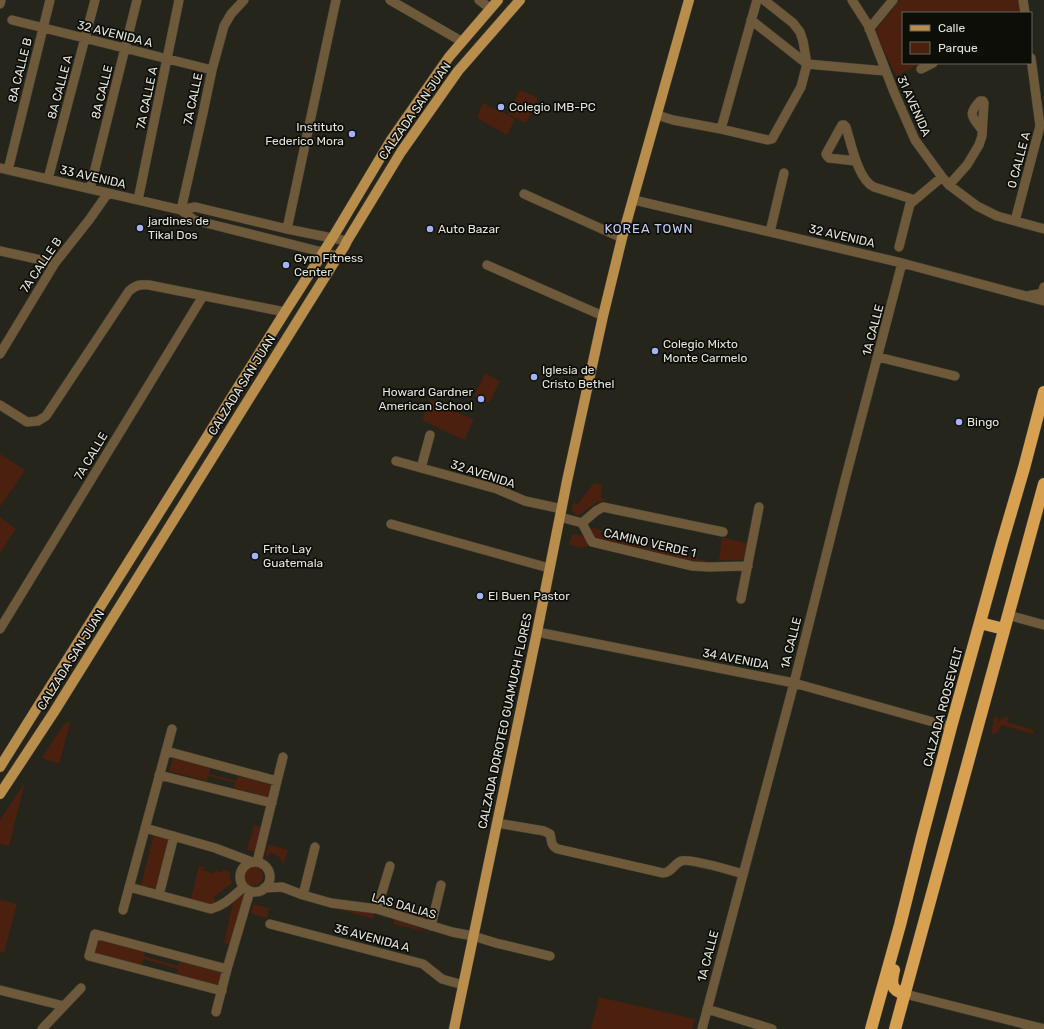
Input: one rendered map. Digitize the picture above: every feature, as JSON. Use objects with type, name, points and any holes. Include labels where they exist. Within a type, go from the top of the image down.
[{"type":"highway","name":"CALZADA ROOSEVELT","points":[[871,1029],[980,623],[1044,392]]},
{"type":"highway","points":[[896,1029],[1044,484]]},
{"type":"highway","points":[[980,623],[1004,629]]},
{"type":"highway","points":[[894,945],[897,961],[892,984],[896,991],[905,994]]},
{"type":"main road","name":"CALZADA SAN JUAN","points":[[0,794],[71,686],[344,247],[401,152],[458,71],[520,0]]},
{"type":"main road","name":"CALZADA DOROTEO GUAMUCH FLORES","points":[[454,1029],[549,568],[603,316],[622,238],[690,0]]},
{"type":"main road","name":"CALZADA SAN JUAN","points":[[0,768],[285,312],[333,238],[391,140],[461,41],[495,2]]},
{"type":"street","points":[[0,4],[1,0]]},
{"type":"street","name":"8A CALLE B","points":[[4,169],[50,0]]},
{"type":"street","name":"8A CALLE A","points":[[48,179],[95,0]]},
{"type":"street","name":"8A CALLE","points":[[90,189],[138,0]]},
{"type":"street","name":"7A CALLE A","points":[[138,200],[179,0]]},
{"type":"street","name":"7A CALLE","points":[[180,210],[212,70],[224,26],[231,14],[244,0]]},
{"type":"street","points":[[287,229],[336,0]]},
{"type":"street","points":[[390,0],[461,41]]},
{"type":"street","points":[[479,0],[495,2]]},
{"type":"street","points":[[721,129],[757,0]]},
{"type":"street","points":[[657,115],[673,120],[768,140],[772,139],[802,87],[807,64],[800,32],[793,23],[764,0]]},
{"type":"street","name":"31 AVENIDA","points":[[852,0],[869,29],[885,71],[915,140],[942,177],[949,185],[977,206],[997,216],[1044,229]]},
{"type":"street","points":[[869,29],[893,0]]},
{"type":"street","points":[[1023,0],[1025,12]]},
{"type":"street","name":"32 AVENIDA A","points":[[12,20],[212,70]]},
{"type":"street","points":[[751,20],[807,64],[885,71]]},
{"type":"street","points":[[921,69],[931,64]]},
{"type":"street","name":"0 CALLE A","points":[[1015,221],[1040,126],[1032,64]]},
{"type":"street","points":[[949,185],[968,165],[977,150],[982,136],[982,130],[973,117],[972,112],[973,108],[980,101],[983,101]]},
{"type":"street","points":[[856,161],[866,182],[870,185],[915,200]]},
{"type":"street","name":"33 AVENIDA","points":[[4,169],[180,210],[194,220],[338,256]]},
{"type":"street","points":[[770,232],[784,173]]},
{"type":"street","points":[[899,248],[910,204],[942,177]]},
{"type":"street","name":"7A CALLE B","points":[[0,354],[55,263],[108,193]]},
{"type":"street","points":[[524,194],[622,238]]},
{"type":"street","name":"32 AVENIDA","points":[[634,200],[902,263],[1044,301]]},
{"type":"street","name":"33 AVENIDA","points":[[180,210],[195,207],[287,229],[347,241]]},
{"type":"street","points":[[0,251],[55,263]]},
{"type":"street","name":"1A CALLE","points":[[702,1029],[794,683],[902,263]]},
{"type":"street","points":[[487,265],[603,316]]},
{"type":"street","points":[[0,405],[27,422],[38,421],[46,416],[129,291],[135,286],[141,284],[285,312]]},
{"type":"street","points":[[1026,296],[1033,294],[1038,295],[1042,293],[1044,287]]},
{"type":"street","name":"7A CALLE","points":[[0,629],[203,296]]},
{"type":"street","points":[[878,357],[955,376]]},
{"type":"street","points":[[421,468],[430,435]]},
{"type":"street","name":"32 AVENIDA","points":[[396,461],[497,489],[525,501],[561,513],[582,523]]},
{"type":"street","points":[[741,599],[759,506]]},
{"type":"street","points":[[582,523],[596,511],[603,508],[723,532]]},
{"type":"street","name":"CAMINO VERDE 1","points":[[582,523],[592,542],[692,566],[748,566]]},
{"type":"street","points":[[391,524],[549,568]]},
{"type":"street","points":[[1008,615],[1044,625]]},
{"type":"street","name":"34 AVENIDA","points":[[537,632],[794,683],[952,727]]},
{"type":"street","points":[[123,910],[172,729]]},
{"type":"street","points":[[166,751],[277,781]]},
{"type":"street","points":[[254,862],[272,803],[282,757]]},
{"type":"street","points":[[159,775],[272,803]]},
{"type":"street","points":[[497,823],[544,831],[550,834],[554,848],[663,873],[668,872],[682,861],[687,860],[743,874]]},
{"type":"street","points":[[129,887],[211,909],[219,907],[247,889],[258,891],[264,888],[269,880],[269,871],[262,863],[254,862],[215,848],[145,828]]},
{"type":"street","points":[[159,895],[174,836]]},
{"type":"street","points":[[302,895],[315,846]]},
{"type":"street","points":[[216,1012],[247,889],[240,879],[242,870],[244,866],[254,862]]},
{"type":"street","points":[[377,909],[390,866]]},
{"type":"street","name":"LAS DALIAS","points":[[269,871],[282,887]]},
{"type":"street","points":[[431,926],[441,885]]},
{"type":"street","name":"LAS DALIAS","points":[[264,888],[282,887],[302,895],[331,903],[377,909],[452,932],[550,956]]},
{"type":"street","name":"35 AVENIDA A","points":[[270,924],[423,964],[442,979],[464,985]]},
{"type":"street","points":[[222,991],[89,956],[95,934],[227,969]]},
{"type":"street","points":[[42,1029],[81,988]]},
{"type":"street","points":[[0,990],[62,1009]]},
{"type":"street","points":[[905,994],[1044,1029]]},
{"type":"street","points":[[707,1008],[772,1029]]},
{"type":"green space","points":[[900,0],[1021,0],[1023,12],[902,12],[902,64],[920,64],[896,76],[875,31]]},
{"type":"green space","points":[[520,90],[538,98],[526,123],[508,114]]},
{"type":"green space","points":[[483,103],[515,119],[507,135],[477,118]]},
{"type":"green space","points":[[485,373],[500,381],[489,403],[474,396]]},
{"type":"green space","points":[[430,399],[474,420],[464,440],[422,420]]},
{"type":"green space","points":[[0,454],[25,470],[0,507]]},
{"type":"green space","points":[[596,483],[602,484],[601,498],[607,500],[597,502],[580,515],[575,514],[572,510],[573,504],[578,504],[592,485]]},
{"type":"green space","points":[[0,517],[16,529],[0,553]]},
{"type":"green space","points":[[593,528],[601,530],[601,537],[708,561],[696,562],[598,541],[590,531]]},
{"type":"green space","points":[[575,534],[588,537],[587,547],[583,546],[583,548],[569,545],[572,535]]},
{"type":"green space","points":[[722,537],[750,544],[745,560],[719,560]]},
{"type":"green space","points":[[995,715],[999,719],[998,722],[1009,716],[1007,722],[1033,730],[1033,734],[1001,725],[998,732],[995,734],[991,733]]},
{"type":"green space","points":[[68,722],[70,723],[59,764],[42,758],[64,724]]},
{"type":"green space","points":[[173,758],[210,768],[209,774],[236,781],[238,776],[274,785],[271,798],[234,788],[235,783],[208,776],[207,781],[169,771]]},
{"type":"green space","points":[[25,782],[9,846],[0,844],[0,820]]},
{"type":"green space","points":[[254,825],[263,828],[256,852],[247,850]]},
{"type":"green space","points":[[154,834],[171,838],[157,889],[141,885]]},
{"type":"green space","points":[[269,844],[288,850],[283,864],[279,857],[271,852],[267,857],[265,856]]},
{"type":"green space","points":[[199,866],[204,867],[203,870],[214,874],[215,871],[222,872],[223,870],[230,872],[232,883],[214,897],[216,902],[213,905],[191,899]]},
{"type":"green space","points":[[253,866],[260,869],[263,876],[260,883],[253,886],[246,883],[243,876],[246,869]]},
{"type":"green space","points":[[243,893],[246,896],[231,945],[224,943],[233,902]]},
{"type":"green space","points":[[0,900],[17,904],[4,953],[0,952]]},
{"type":"green space","points":[[387,902],[433,915],[429,919],[422,920],[387,905]]},
{"type":"green space","points":[[318,903],[375,912],[373,919]]},
{"type":"green space","points":[[253,904],[269,908],[267,918],[251,914]]},
{"type":"green space","points":[[395,918],[431,933],[393,924]]},
{"type":"green space","points":[[98,940],[145,951],[144,956],[178,966],[180,961],[223,972],[220,986],[177,975],[178,969],[143,959],[142,965],[95,953]]},
{"type":"green space","points":[[599,997],[695,1019],[692,1029],[591,1029]]},
{"type":"place","name":"Colegio IMB-PC","points":[[501,107]]},
{"type":"place","name":"Instituto Federico Mora","points":[[352,134]]},
{"type":"place","name":"jardines de Tikal Dos","points":[[140,228]]},
{"type":"place","name":"Auto Bazar","points":[[430,229]]},
{"type":"place","name":"Gym Fitness Center","points":[[286,265]]},
{"type":"place","name":"Colegio Mixto Monte Carmelo","points":[[655,351]]},
{"type":"place","name":"Iglesia de Cristo Bethel","points":[[534,377]]},
{"type":"place","name":"Howard Gardner American School","points":[[481,399]]},
{"type":"place","name":"Bingo","points":[[959,422]]},
{"type":"place","name":"Frito Lay Guatemala","points":[[255,556]]},
{"type":"place","name":"El Buen Pastor","points":[[480,596]]},
{"type":"district","name":"KOREA TOWN","points":[[649,228]]}]
